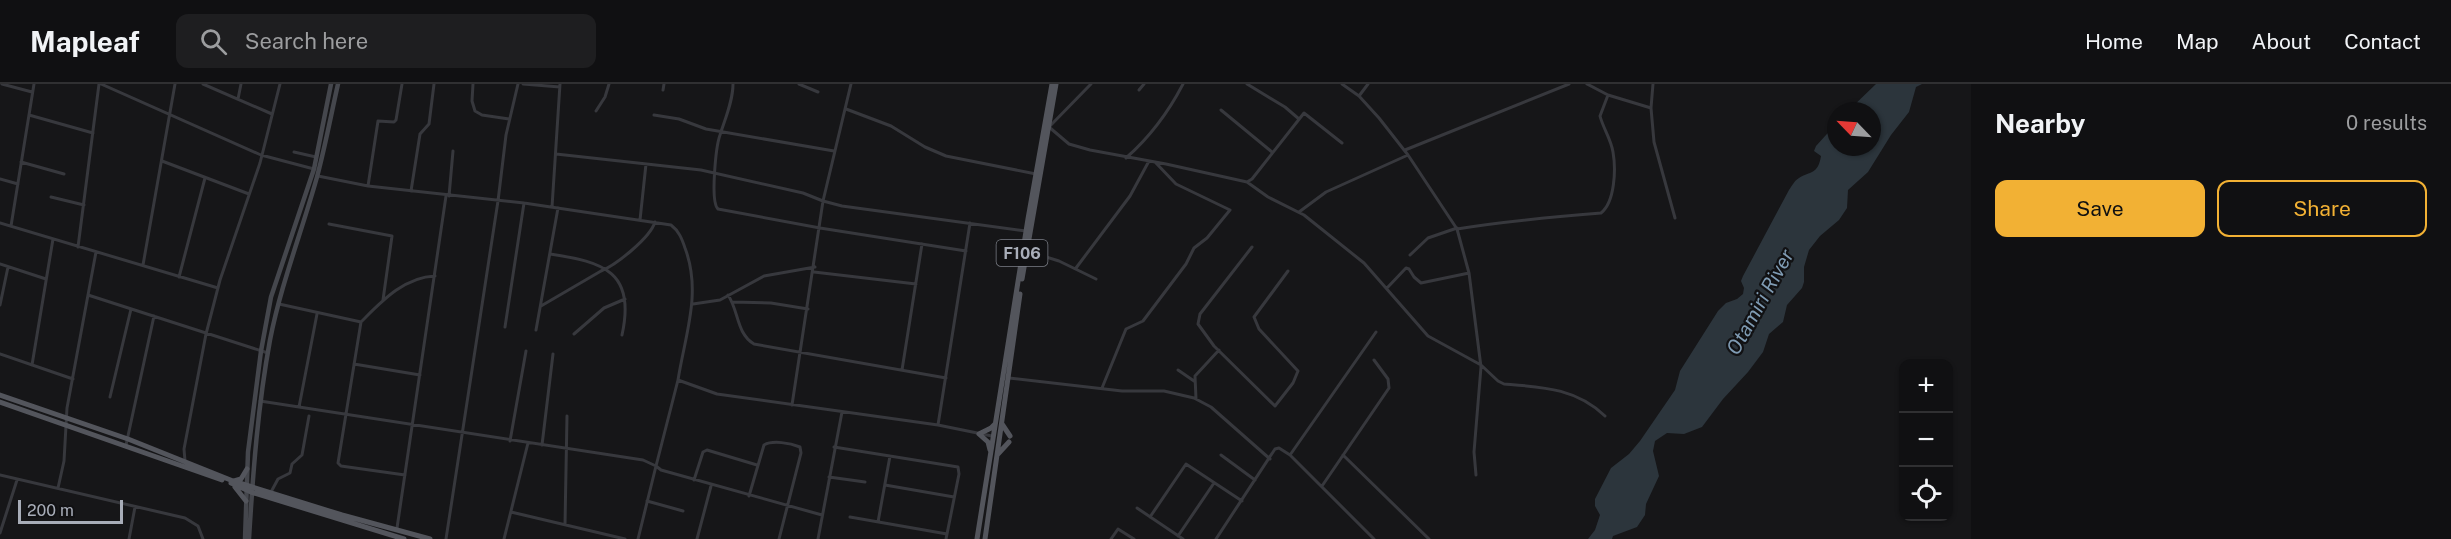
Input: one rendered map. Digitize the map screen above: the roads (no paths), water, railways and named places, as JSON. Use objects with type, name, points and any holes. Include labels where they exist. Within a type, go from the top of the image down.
[{"type":"main road","points":[[247,539],[246,501],[249,488],[247,469],[261,351],[271,297],[314,169],[332,84]]},
{"type":"main road","points":[[247,539],[249,488],[268,353],[279,304],[317,176],[338,84]]},
{"type":"main road","name":"F106","points":[[977,539],[993,436],[1008,378],[1026,231],[1049,127],[1054,84]]},
{"type":"main road","name":"F106","points":[[985,539],[1000,437],[998,423],[1027,251],[1036,174],[1054,84]]},
{"type":"main road","points":[[299,213],[305,215]]},
{"type":"main road","points":[[0,395],[65,422]]},
{"type":"main road","points":[[0,402],[185,461],[232,482],[246,501]]},
{"type":"main road","points":[[991,451],[987,442],[979,434],[998,423],[1010,439],[997,456]]},
{"type":"main road","points":[[127,442],[249,488],[404,539]]},
{"type":"main road","points":[[232,482],[241,479],[247,469]]},
{"type":"main road","points":[[249,488],[430,539]]},
{"type":"street","points":[[2,84],[32,92]]},
{"type":"street","points":[[11,226],[34,84]]},
{"type":"street","points":[[78,247],[100,84],[261,155],[314,169]]},
{"type":"street","points":[[143,266],[175,84]]},
{"type":"street","points":[[203,84],[272,114]]},
{"type":"street","points":[[238,99],[241,84]]},
{"type":"street","points":[[185,461],[184,449],[206,334],[218,288],[261,155],[280,84]]},
{"type":"street","points":[[368,186],[378,121],[394,122],[396,120],[402,84]]},
{"type":"street","points":[[411,191],[420,134],[429,124],[434,84]]},
{"type":"street","points":[[473,84],[472,101],[475,111],[482,115],[509,119]]},
{"type":"street","points":[[446,539],[509,119],[518,84]]},
{"type":"street","points":[[523,84],[560,86],[552,207]]},
{"type":"street","points":[[596,111],[605,97],[609,84]]},
{"type":"street","points":[[663,90],[664,84]]},
{"type":"street","points":[[733,84],[721,131],[715,173],[713,202],[718,209],[820,228],[966,250]]},
{"type":"street","points":[[799,84],[818,92]]},
{"type":"street","points":[[792,405],[823,201],[852,84]]},
{"type":"street","points":[[1091,84],[1049,127],[1069,144],[1247,182],[1268,197],[1299,212],[1364,263],[1428,336],[1481,365],[1504,384],[1568,392],[1605,416]]},
{"type":"street","points":[[1139,90],[1144,84]]},
{"type":"street","points":[[1126,158],[1155,129],[1171,106],[1182,84]]},
{"type":"street","points":[[1247,84],[1285,107],[1299,119]]},
{"type":"street","points":[[1342,84],[1359,96],[1379,117],[1405,150],[1457,228],[1469,273],[1481,365],[1474,452],[1476,475]]},
{"type":"street","points":[[1359,96],[1368,84]]},
{"type":"street","points":[[1405,150],[1569,84]]},
{"type":"street","points":[[1587,84],[1608,95],[1651,108]]},
{"type":"street","points":[[1653,84],[1651,108],[1654,142],[1675,218]]},
{"type":"street","points":[[1410,255],[1428,238],[1457,228],[1491,222],[1532,221],[1601,213],[1606,209],[1614,169],[1613,152],[1600,116],[1608,95]]},
{"type":"street","points":[[846,108],[891,126],[925,147],[946,156],[1036,174]]},
{"type":"street","points":[[1221,110],[1272,152]]},
{"type":"street","points":[[1247,182],[1252,179],[1299,119],[1307,114],[1342,143]]},
{"type":"street","points":[[29,115],[93,133]]},
{"type":"street","points":[[654,115],[679,119],[706,129],[834,151]]},
{"type":"street","points":[[397,528],[453,151]]},
{"type":"street","points":[[294,152],[316,157]]},
{"type":"street","points":[[556,154],[683,167],[803,193],[842,206],[1026,231]]},
{"type":"street","points":[[1299,212],[1326,192],[1408,155]]},
{"type":"street","points":[[162,161],[249,194]]},
{"type":"street","points":[[1076,268],[1130,196],[1149,161]]},
{"type":"street","points":[[21,162],[64,174]]},
{"type":"street","points":[[1102,388],[1126,329],[1143,321],[1186,264],[1194,248],[1207,238],[1230,210],[1176,184],[1155,162]]},
{"type":"street","points":[[640,220],[646,164]]},
{"type":"street","points":[[317,176],[368,186],[524,203],[655,222],[671,225],[676,229],[682,238],[693,280],[693,304],[678,380],[638,539]]},
{"type":"street","points":[[0,178],[18,184]]},
{"type":"street","points":[[180,277],[205,178]]},
{"type":"street","points":[[51,197],[84,205]]},
{"type":"street","points":[[505,327],[524,203]]},
{"type":"street","points":[[536,330],[558,208]]},
{"type":"street","points":[[541,306],[617,262],[650,232],[655,222]]},
{"type":"street","points":[[0,223],[218,288]]},
{"type":"street","points":[[938,425],[970,223]]},
{"type":"street","points":[[329,224],[392,236],[383,300]]},
{"type":"street","points":[[32,365],[53,239]]},
{"type":"street","points":[[902,370],[922,244]]},
{"type":"street","points":[[1252,247],[1198,320],[1198,324],[1219,350],[1275,406],[1293,383],[1298,371],[1259,329],[1254,317],[1288,271]]},
{"type":"street","points":[[1027,251],[1076,268],[1096,279]]},
{"type":"street","points":[[58,488],[64,461],[65,422],[96,252]]},
{"type":"street","points":[[550,254],[589,261],[606,269],[620,286],[625,299],[626,313],[622,335]]},
{"type":"street","points":[[0,264],[46,279]]},
{"type":"street","points":[[0,305],[8,267]]},
{"type":"street","points":[[1387,288],[1406,268],[1421,283],[1469,273]]},
{"type":"street","points":[[693,304],[713,302],[764,276],[814,270],[916,284]]},
{"type":"street","points":[[405,475],[339,465],[345,414],[361,322],[383,300],[418,278],[435,276]]},
{"type":"street","points":[[728,295],[747,340],[760,346],[946,378]]},
{"type":"street","points":[[88,296],[268,353]]},
{"type":"street","points":[[574,334],[604,308],[625,299]]},
{"type":"street","points":[[732,302],[771,303],[808,309]]},
{"type":"street","points":[[279,304],[361,322]]},
{"type":"street","points":[[110,397],[131,309]]},
{"type":"street","points":[[298,407],[317,314]]},
{"type":"street","points":[[127,442],[154,316]]},
{"type":"street","points":[[1290,455],[1376,332]]},
{"type":"street","points":[[1196,399],[1195,376],[1219,350]]},
{"type":"street","points":[[510,441],[526,351]]},
{"type":"street","points":[[0,354],[73,379]]},
{"type":"street","points":[[542,446],[553,354]]},
{"type":"street","points":[[1322,486],[1389,388],[1388,380],[1374,360]]},
{"type":"street","points":[[354,364],[420,375]]},
{"type":"street","points":[[1178,370],[1194,381]]},
{"type":"street","points":[[1008,378],[1102,388],[1164,391],[1196,399],[1211,407],[1270,459]]},
{"type":"street","points":[[678,380],[708,393],[938,425],[1000,437]]},
{"type":"street","points":[[260,401],[643,460],[661,470],[711,486],[822,515]]},
{"type":"street","points":[[818,539],[842,412]]},
{"type":"street","points":[[271,493],[278,479],[290,473],[293,463],[302,455],[309,416]]},
{"type":"street","points":[[565,525],[567,416]]},
{"type":"street","points":[[749,496],[757,465],[766,443],[792,444],[800,447],[799,461],[779,539]]},
{"type":"street","points":[[504,539],[528,444]]},
{"type":"street","points":[[834,447],[958,467],[959,474],[946,537],[850,517]]},
{"type":"street","points":[[1216,539],[1275,449],[1278,448],[1290,455],[1374,539]]},
{"type":"street","points":[[694,480],[705,450],[757,465]]},
{"type":"street","points":[[878,522],[890,455]]},
{"type":"street","points":[[1221,455],[1255,480]]},
{"type":"street","points":[[1343,455],[1429,539]]},
{"type":"street","points":[[1150,517],[1186,464],[1242,501]]},
{"type":"street","points":[[0,475],[193,521],[198,526],[203,539]]},
{"type":"street","points":[[829,477],[865,482]]},
{"type":"street","points":[[0,533],[17,480]]},
{"type":"street","points":[[1178,536],[1214,483]]},
{"type":"street","points":[[885,485],[954,497]]},
{"type":"street","points":[[697,539],[711,486]]},
{"type":"street","points":[[647,501],[683,511]]},
{"type":"street","points":[[129,539],[135,507]]},
{"type":"street","points":[[1137,508],[1183,539]]},
{"type":"street","points":[[511,512],[625,539]]},
{"type":"street","points":[[1111,539],[1118,528],[1134,539]]},
{"type":"water","points":[[1876,84],[1922,84],[1916,87],[1909,112],[1881,151],[1881,102],[1857,102]]},
{"type":"water","name":"Otamiri River","points":[[1827,134],[1827,156],[1878,156],[1868,172],[1848,190],[1847,208],[1839,220],[1820,236],[1809,250],[1804,267],[1802,288],[1787,305],[1783,322],[1769,334],[1763,352],[1748,372],[1723,399],[1702,427],[1684,434],[1667,433],[1655,441],[1653,451],[1659,476],[1646,504],[1645,515],[1637,527],[1613,536],[1612,539],[1588,539],[1595,530],[1600,515],[1595,506],[1595,499],[1611,468],[1629,454],[1640,441],[1675,390],[1680,371],[1718,311],[1726,303],[1743,294],[1744,288],[1741,281],[1743,276],[1789,190],[1797,179],[1813,172],[1820,162],[1821,156],[1814,151]]}]
